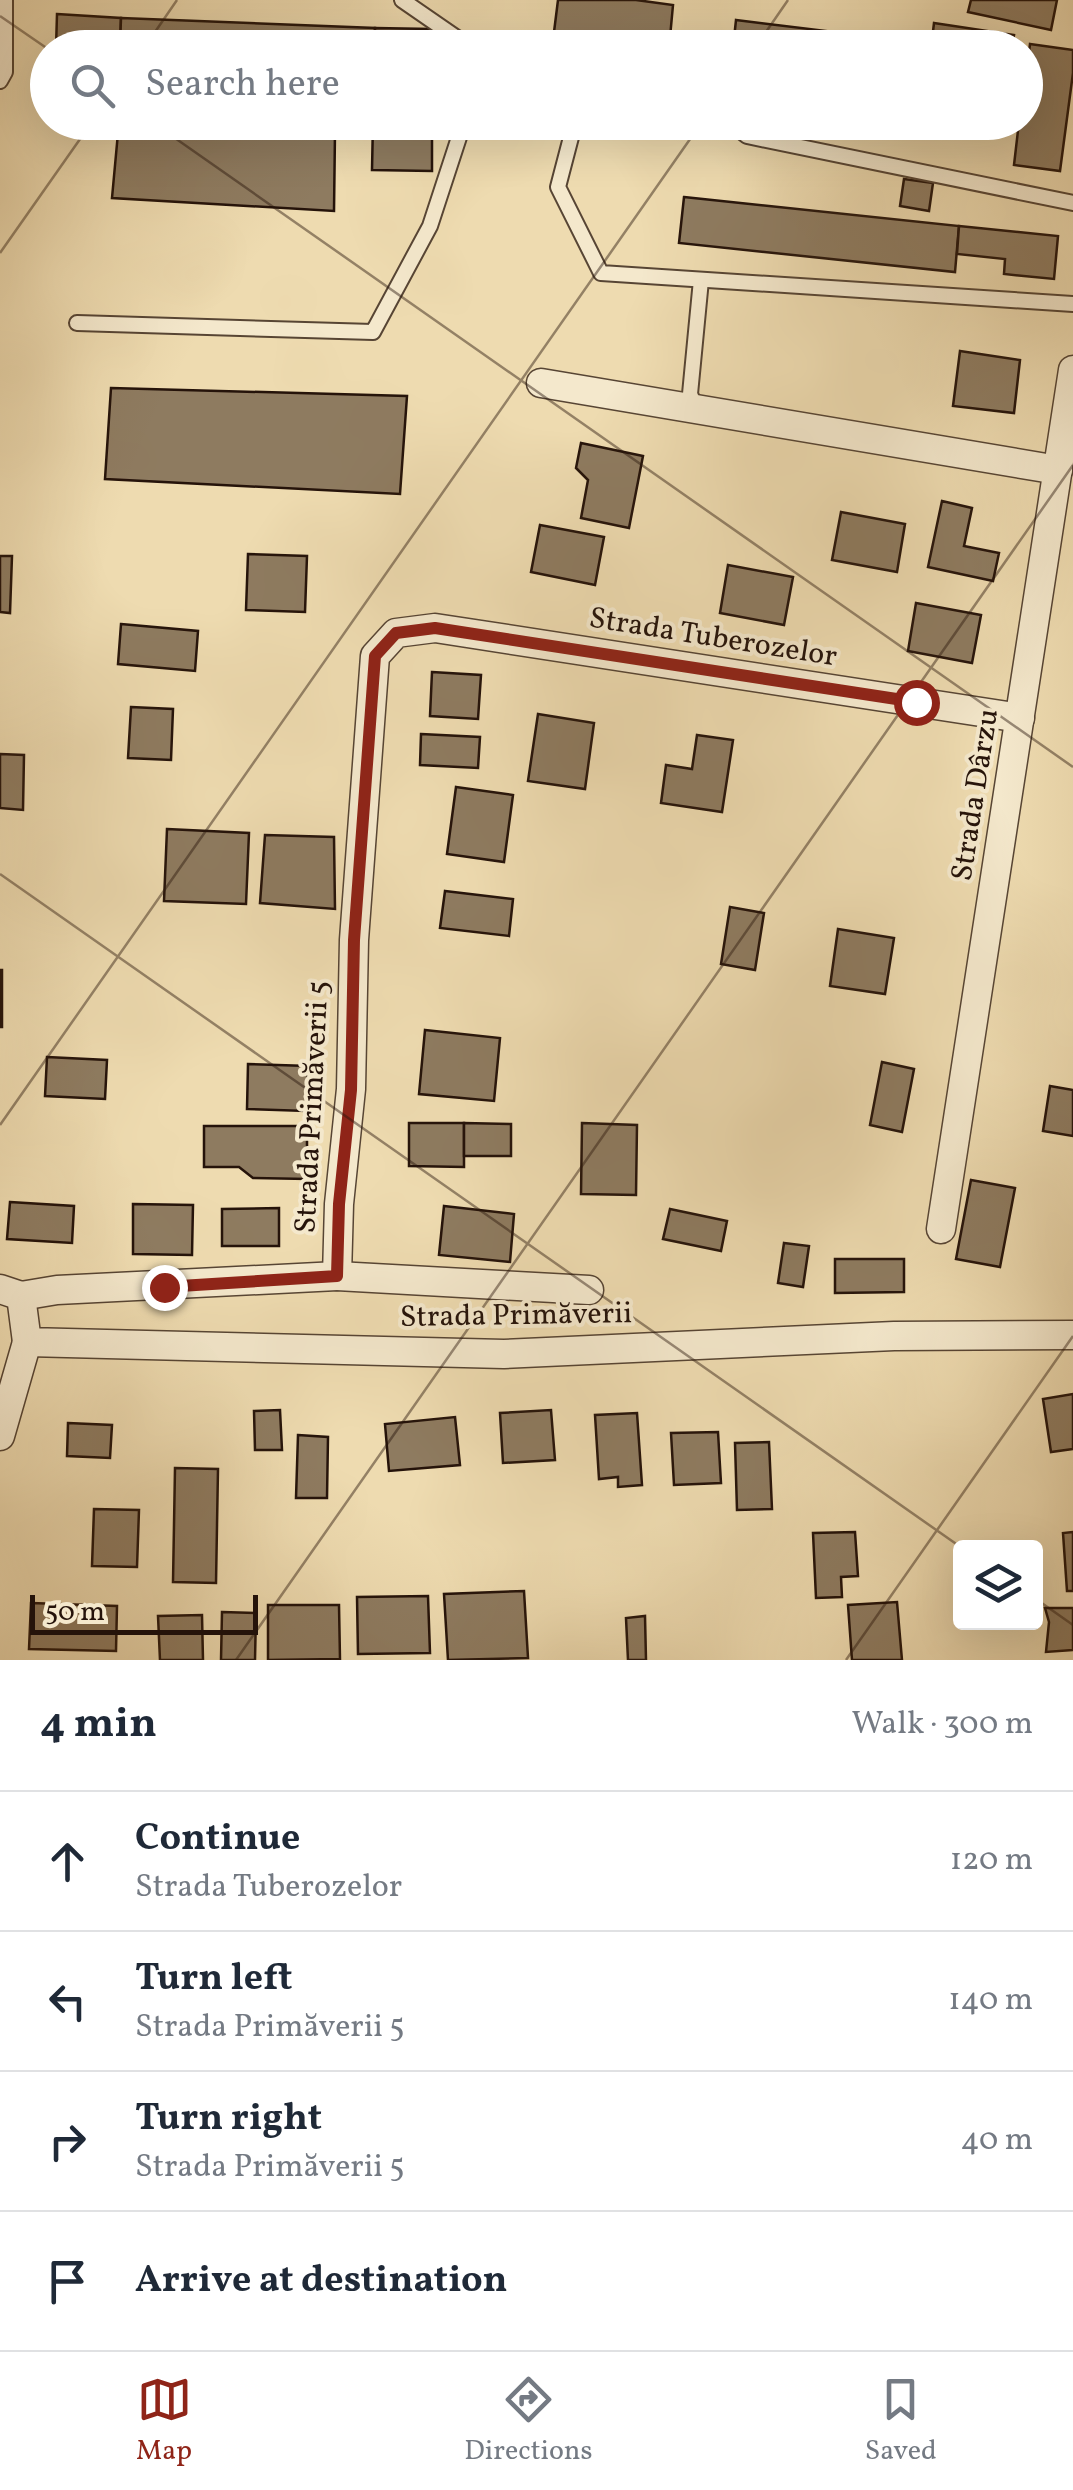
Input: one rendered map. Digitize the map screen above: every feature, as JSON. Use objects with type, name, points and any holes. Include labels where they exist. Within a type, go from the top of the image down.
[{"type":"street","name":"Strada Dârzu","points":[[941,1229],[1073,370]]},
{"type":"street","points":[[542,383],[1058,470]]},
{"type":"street","name":"Strada Tuberozelor","points":[[396,633],[435,628],[1020,718]]},
{"type":"street","name":"Strada Primăverii 5","points":[[10,1292],[337,1276],[339,1204],[351,1090],[354,940],[375,656],[396,633]]},
{"type":"street","points":[[337,1276],[589,1290]]},
{"type":"street","points":[[0,1436],[27,1342],[10,1292]]},
{"type":"street","name":"Strada Primăverii","points":[[27,1342],[504,1354],[894,1336],[1073,1335]]},
{"type":"lane","points":[[0,80],[5,72],[5,0]]},
{"type":"lane","points":[[402,0],[445,30]]},
{"type":"lane","points":[[78,323],[373,332],[430,226],[458,140]]},
{"type":"lane","points":[[570,140],[558,186],[601,274],[1073,304]]},
{"type":"lane","points":[[766,140],[1073,203]]},
{"type":"lane","points":[[696,409],[690,394],[702,280]]},
{"type":"building","points":[[558,0],[636,0],[673,5],[671,30],[554,30]]},
{"type":"building","points":[[971,0],[1057,0],[1051,30],[968,12]]},
{"type":"building","points":[[57,14],[121,18],[121,30],[57,30]]},
{"type":"building","points":[[121,18],[375,28],[375,30],[121,30]]},
{"type":"building","points":[[736,20],[818,30],[735,30]]},
{"type":"building","points":[[934,23],[981,30],[933,30]]},
{"type":"building","points":[[375,28],[431,29],[431,30]]},
{"type":"building","points":[[1043,46],[1073,50],[1060,171],[1014,165],[1017,140],[1043,140]]},
{"type":"building","points":[[117,140],[335,140],[334,211],[112,198]]},
{"type":"building","points":[[373,140],[432,140],[432,171],[372,170]]},
{"type":"building","points":[[904,179],[933,183],[929,211],[900,206]]},
{"type":"building","points":[[684,197],[959,226],[955,272],[679,243]]},
{"type":"building","points":[[959,226],[1058,236],[1054,279],[1004,274],[1005,259],[957,254]]},
{"type":"building","points":[[960,351],[1020,360],[1014,413],[953,406]]},
{"type":"building","points":[[111,388],[407,396],[400,494],[105,479]]},
{"type":"building","points":[[581,443],[643,456],[629,528],[581,518],[588,480],[576,468]]},
{"type":"building","points":[[942,501],[972,508],[964,546],[999,553],[993,581],[928,567]]},
{"type":"building","points":[[841,512],[905,524],[897,572],[832,560]]},
{"type":"building","points":[[540,525],[604,537],[595,585],[531,572]]},
{"type":"building","points":[[248,554],[307,556],[305,612],[246,610]]},
{"type":"building","points":[[0,556],[12,556],[10,613],[0,612]]},
{"type":"building","points":[[728,565],[793,577],[784,625],[720,613]]},
{"type":"building","points":[[916,603],[981,615],[972,663],[908,651]]},
{"type":"building","points":[[121,624],[198,631],[195,671],[118,664]]},
{"type":"building","points":[[432,672],[481,675],[478,719],[430,716]]},
{"type":"building","points":[[131,707],[173,709],[171,760],[128,758]]},
{"type":"building","points":[[538,714],[594,723],[585,789],[528,781]]},
{"type":"building","points":[[421,734],[480,737],[478,768],[420,765]]},
{"type":"building","points":[[697,735],[733,740],[722,812],[661,803],[666,765],[692,769]]},
{"type":"building","points":[[0,754],[24,755],[23,810],[0,808]]},
{"type":"building","points":[[456,787],[513,795],[504,862],[447,854]]},
{"type":"building","points":[[167,829],[249,833],[246,904],[164,901]]},
{"type":"building","points":[[265,835],[334,837],[335,909],[260,903]]},
{"type":"building","points":[[445,891],[513,899],[509,936],[440,928]]},
{"type":"building","points":[[730,907],[764,913],[755,970],[721,964]]},
{"type":"building","points":[[838,929],[894,938],[885,994],[830,986]]},
{"type":"building","points":[[2,970],[2,1027],[0,1027]]},
{"type":"building","points":[[425,1030],[500,1038],[494,1101],[419,1094]]},
{"type":"building","points":[[47,1057],[107,1060],[105,1099],[45,1096]]},
{"type":"building","points":[[882,1062],[914,1069],[902,1132],[870,1125]]},
{"type":"building","points":[[248,1064],[308,1066],[306,1111],[247,1109]]},
{"type":"building","points":[[1050,1086],[1073,1090],[1073,1136],[1043,1131]]},
{"type":"building","points":[[409,1123],[464,1123],[464,1167],[409,1166]]},
{"type":"building","points":[[464,1123],[511,1124],[511,1156],[464,1156]]},
{"type":"building","points":[[582,1123],[637,1125],[636,1195],[581,1194]]},
{"type":"building","points":[[204,1126],[307,1126],[307,1179],[253,1178],[239,1167],[204,1167]]},
{"type":"building","points":[[971,1180],[1015,1188],[1000,1267],[956,1259]]},
{"type":"building","points":[[10,1202],[74,1206],[72,1243],[7,1239]]},
{"type":"building","points":[[133,1204],[193,1205],[192,1255],[133,1254]]},
{"type":"building","points":[[444,1206],[514,1214],[510,1262],[439,1255]]},
{"type":"building","points":[[279,1208],[279,1246],[222,1246],[222,1209]]},
{"type":"building","points":[[670,1209],[727,1221],[721,1251],[663,1239]]},
{"type":"building","points":[[784,1243],[809,1246],[803,1287],[778,1283]]},
{"type":"building","points":[[835,1259],[904,1259],[904,1292],[835,1293]]},
{"type":"building","points":[[1073,1394],[1073,1449],[1051,1452],[1043,1399]]},
{"type":"building","points":[[280,1410],[282,1450],[255,1450],[254,1411]]},
{"type":"building","points":[[551,1410],[555,1460],[503,1463],[500,1413]]},
{"type":"building","points":[[637,1413],[642,1485],[618,1487],[618,1477],[599,1479],[595,1415]]},
{"type":"building","points":[[455,1417],[460,1465],[389,1471],[385,1424]]},
{"type":"building","points":[[68,1423],[112,1425],[110,1458],[67,1456]]},
{"type":"building","points":[[718,1432],[721,1483],[674,1485],[671,1433]]},
{"type":"building","points":[[298,1435],[328,1437],[327,1498],[296,1498]]},
{"type":"building","points":[[769,1442],[772,1509],[737,1510],[735,1443]]},
{"type":"building","points":[[175,1468],[218,1469],[216,1583],[173,1582]]},
{"type":"building","points":[[94,1509],[139,1510],[137,1567],[92,1566]]},
{"type":"building","points":[[855,1532],[858,1576],[841,1577],[842,1597],[816,1598],[813,1533]]},
{"type":"building","points":[[1073,1532],[1073,1591],[1067,1591],[1063,1533]]},
{"type":"building","points":[[524,1591],[528,1658],[448,1660],[444,1594]]},
{"type":"building","points":[[428,1596],[430,1653],[358,1654],[357,1597]]},
{"type":"building","points":[[897,1602],[902,1660],[852,1660],[848,1605]]},
{"type":"building","points":[[31,1603],[117,1606],[116,1651],[29,1649]]},
{"type":"building","points":[[268,1605],[339,1605],[340,1659],[268,1660]]},
{"type":"building","points":[[1045,1608],[1073,1608],[1073,1650],[1046,1652],[1049,1622]]},
{"type":"building","points":[[222,1612],[256,1613],[255,1660],[221,1660]]},
{"type":"building","points":[[202,1615],[203,1660],[160,1660],[158,1616]]},
{"type":"building","points":[[645,1616],[646,1660],[628,1660],[626,1618]]},
{"type":"route","points":[[164,1287],[337,1276],[339,1204],[351,1090],[354,940],[375,656],[396,633],[435,628],[916,702]]}]
